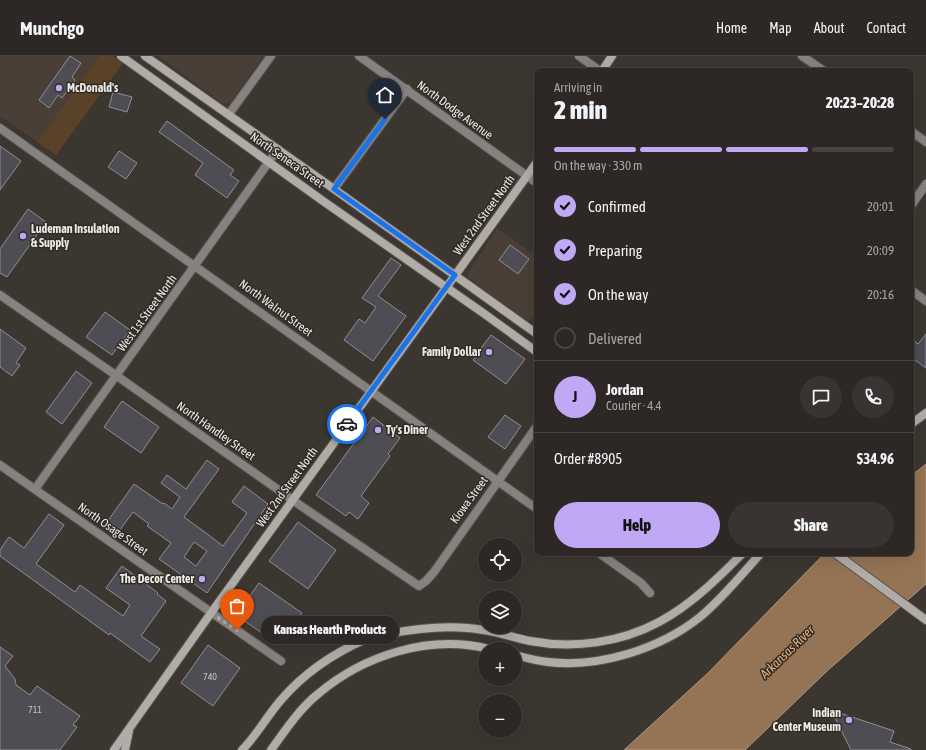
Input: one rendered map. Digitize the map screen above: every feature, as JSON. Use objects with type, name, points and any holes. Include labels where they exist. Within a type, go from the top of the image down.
[{"type":"main road","name":"North Seneca Street","points":[[121,56],[534,350]]},
{"type":"main road","name":"North Seneca Street","points":[[145,56],[229,114],[534,332]]},
{"type":"main road","points":[[603,68],[612,56]]},
{"type":"main road","name":"West 2nd Street North","points":[[114,750],[292,500],[534,166]]},
{"type":"main road","points":[[914,422],[926,413]]},
{"type":"main road","points":[[242,750],[280,701],[299,680],[319,665],[345,649],[368,638],[433,627],[482,629],[531,641],[560,644],[583,644],[614,640],[660,622],[717,579],[740,556]]},
{"type":"main road","points":[[522,656],[549,662],[589,661],[632,653],[661,641],[684,628],[700,616],[758,556]]},
{"type":"main road","points":[[838,556],[924,619]]},
{"type":"main road","points":[[848,556],[849,563]]},
{"type":"main road","points":[[271,750],[293,720],[317,694],[337,679],[364,663],[396,652],[428,645],[478,646]]},
{"type":"main road","points":[[124,750],[131,727]]},
{"type":"street","points":[[229,114],[271,56]]},
{"type":"street","name":"North Dodge Avenue","points":[[359,56],[534,181]]},
{"type":"street","points":[[579,56],[597,68]]},
{"type":"street","points":[[802,56],[820,68]]},
{"type":"street","points":[[334,189],[407,90]]},
{"type":"street","name":"North Walnut Street","points":[[0,128],[534,507]]},
{"type":"street","points":[[914,133],[926,142]]},
{"type":"street","name":"West 1st Street North","points":[[35,490],[278,149]]},
{"type":"street","points":[[914,202],[926,184]]},
{"type":"street","points":[[914,292],[926,301]]},
{"type":"street","name":"North Handley Street","points":[[0,295],[292,500],[419,586]]},
{"type":"street","name":"Kiowa Street","points":[[419,586],[434,572],[534,430]]},
{"type":"street","name":"North Osage Street","points":[[0,465],[281,661]]},
{"type":"street","points":[[603,556],[641,583],[650,593]]},
{"type":"shaded area","points":[[0,56],[99,56],[37,142],[0,116]]},
{"type":"shaded area","points":[[99,56],[113,56],[123,63],[56,155],[37,142]]},
{"type":"shaded area","points":[[158,56],[264,56],[231,102],[227,104],[222,103]]},
{"type":"shaded area","points":[[497,229],[534,254],[534,315],[528,322],[468,277],[468,273]]},
{"type":"water","name":"Arkansas River","points":[[926,464],[926,584],[827,671],[745,750],[624,750],[708,673],[822,556],[914,556],[914,474]]},
{"type":"building","name":"McDonald's","points":[[70,56],[81,63],[72,77],[75,80],[62,98],[58,95],[49,108],[39,100]]},
{"type":"building","points":[[113,92],[132,97],[127,112],[109,107]]},
{"type":"building","points":[[167,121],[234,170],[230,175],[239,181],[227,198],[195,175],[203,163],[159,132]]},
{"type":"building","points":[[0,146],[21,161],[0,190]]},
{"type":"building","points":[[119,151],[137,163],[126,179],[108,167]]},
{"type":"building","name":"Ludeman Insulation & Supply","points":[[28,209],[46,222],[7,277],[0,273],[0,249]]},
{"type":"building","points":[[510,245],[529,259],[518,274],[499,260]]},
{"type":"building","points":[[391,258],[401,265],[378,296],[406,316],[373,361],[344,340],[359,319],[365,323],[376,307],[362,298]]},
{"type":"building","points":[[105,312],[130,330],[112,355],[86,337]]},
{"type":"building","points":[[0,329],[26,348],[16,363],[20,365],[12,376],[0,367]]},
{"type":"building","points":[[926,334],[926,368],[914,359],[914,341],[918,344]]},
{"type":"building","points":[[491,335],[525,359],[506,384],[473,360]]},
{"type":"building","points":[[76,371],[92,383],[62,424],[46,412]]},
{"type":"building","points":[[122,401],[159,427],[141,453],[104,427]]},
{"type":"building","points":[[505,415],[521,426],[505,449],[488,437]]},
{"type":"building","points":[[373,417],[400,438],[388,454],[390,456],[361,496],[369,503],[358,519],[349,512],[346,516],[316,495]]},
{"type":"building","points":[[207,460],[219,469],[184,517],[223,546],[247,513],[232,502],[244,486],[268,504],[207,593],[159,559],[171,543],[147,526],[149,524],[133,512],[119,531],[107,522],[134,484],[172,509],[180,497],[161,483],[167,475],[186,489]],"holes":[[[194,542],[207,551],[196,566],[184,557]]]},
{"type":"building","points":[[49,514],[64,525],[36,564],[75,592],[80,585],[123,616],[130,605],[106,588],[122,566],[158,593],[157,594],[166,601],[141,636],[160,649],[150,662],[110,633],[109,635],[0,556],[0,550],[9,537],[24,548]]},
{"type":"building","points":[[298,522],[336,550],[308,589],[269,561]]},
{"type":"building","points":[[259,583],[302,613],[279,645],[236,615]]},
{"type":"building","points":[[208,645],[240,668],[213,706],[181,683]]},
{"type":"building","points":[[0,647],[13,656],[5,666],[15,679],[16,685],[30,695],[37,686],[80,716],[73,725],[77,727],[60,750],[0,750]]},
{"type":"building","name":"Indian Center Museum","points":[[831,710],[894,731],[890,742],[911,750],[851,750]]},
{"type":"way so far","points":[[237,630],[211,613],[347,424]]},
{"type":"place","name":"McDonald's","points":[[59,88]]},
{"type":"place","name":"Ludeman Insulation & Supply","points":[[23,236]]},
{"type":"place","name":"Family Dollar","points":[[489,352]]},
{"type":"place","name":"Ty's Diner","points":[[378,430]]},
{"type":"place","name":"The Decor Center","points":[[202,579]]},
{"type":"place","name":"Kansas Hearth Products","points":[[237,630]]},
{"type":"place","name":"Indian Center Museum","points":[[849,720]]},
{"type":"route","points":[[347,424],[455,275],[334,189],[385,119]]}]
